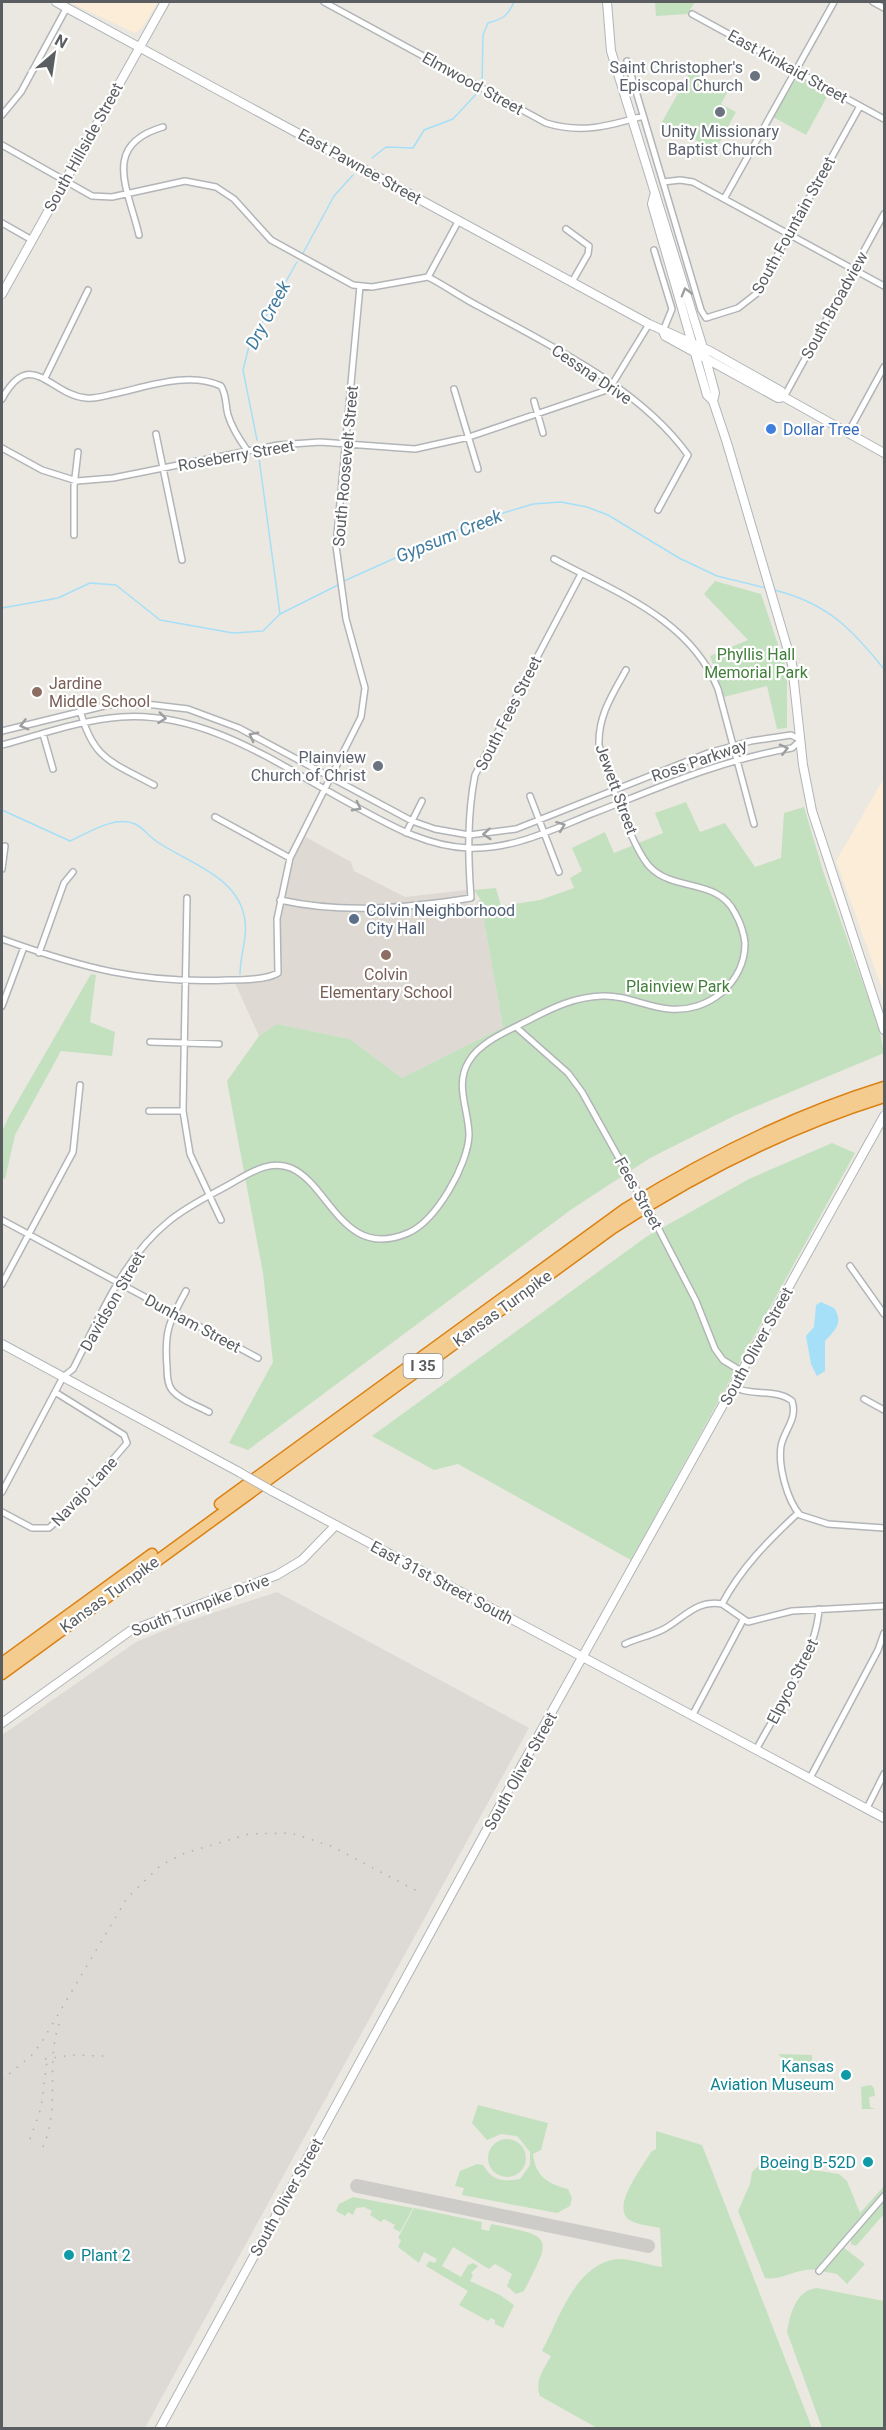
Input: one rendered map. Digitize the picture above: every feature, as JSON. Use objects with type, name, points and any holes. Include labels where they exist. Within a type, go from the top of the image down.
[{"type":"highway","name":"Kansas Turnpike","points":[[2,1663],[625,1209],[687,1172],[759,1136],[842,1100],[879,1088]]},
{"type":"highway","name":"Kansas Turnpike","points":[[2,1674],[613,1228],[714,1168],[787,1134],[885,1097]]},
{"type":"main road","name":"East Pawnee Street","points":[[57,2],[649,324],[663,331],[674,333],[693,344]]},
{"type":"main road","name":"South Hillside Street","points":[[2,294],[165,2]]},
{"type":"main road","points":[[607,2],[611,51],[654,196],[659,204],[699,351],[707,396],[713,401]]},
{"type":"main road","points":[[654,196],[652,204],[660,234],[693,344],[699,351]]},
{"type":"main road","points":[[674,333],[686,321]]},
{"type":"main road","name":"East Pawnee Street","points":[[663,331],[665,336],[780,391],[784,397],[885,453]]},
{"type":"main road","name":"East Pawnee Street","points":[[699,351],[705,358],[778,398],[784,397]]},
{"type":"main road","points":[[705,358],[715,393],[713,401],[792,663],[812,812],[885,1030]]},
{"type":"main road","points":[[711,379],[716,370],[723,368]]},
{"type":"main road","name":"South Oliver Street","points":[[160,2428],[582,1657],[885,1116]]},
{"type":"main road","name":"East 31st Street South","points":[[2,1344],[272,1491],[885,1818]]},
{"type":"main road","name":"South Turnpike Drive","points":[[2,1723],[130,1630],[277,1575],[302,1560],[336,1525]]},
{"type":"street","name":"Elmwood Street","points":[[324,2],[546,123],[562,128],[598,128],[644,116]]},
{"type":"street","points":[[724,199],[834,2]]},
{"type":"street","points":[[873,2],[885,8]]},
{"type":"street","points":[[2,115],[21,92],[67,7]]},
{"type":"street","name":"East Kinkaid Street","points":[[692,14],[885,119]]},
{"type":"street","points":[[627,61],[663,182],[680,180],[693,182],[885,286]]},
{"type":"street","name":"South Fountain Street","points":[[663,182],[704,317],[733,310],[750,300],[860,106]]},
{"type":"street","points":[[139,235],[124,171],[126,151],[132,141],[143,133],[163,127]]},
{"type":"street","points":[[2,145],[92,196],[105,198],[185,181],[216,187],[234,199],[278,244],[360,286],[428,277],[459,220]]},
{"type":"street","name":"South Broadview","points":[[784,397],[885,214]]},
{"type":"street","points":[[2,224],[32,240]]},
{"type":"street","points":[[566,229],[589,246],[588,254],[572,282]]},
{"type":"street","points":[[654,250],[672,309],[663,331]]},
{"type":"street","name":"Cessna Drive","points":[[428,277],[563,352],[612,384],[677,440],[688,455],[658,510]]},
{"type":"street","name":"South Roosevelt Street","points":[[186,982],[242,980],[278,973],[277,920],[290,858],[362,717],[365,700],[363,673],[352,640],[344,603],[336,546],[360,286]]},
{"type":"street","points":[[45,378],[88,290]]},
{"type":"street","points":[[612,384],[649,324]]},
{"type":"street","points":[[848,433],[885,367]]},
{"type":"street","points":[[2,399],[12,383],[26,374],[45,378],[86,398],[184,380],[212,382],[221,386],[226,395],[227,412],[232,428],[247,450]]},
{"type":"street","name":"Roseberry Street","points":[[2,448],[42,470],[75,480],[113,478],[247,450],[320,442],[415,449],[469,437],[604,391],[612,384]]},
{"type":"street","points":[[454,389],[478,469]]},
{"type":"street","points":[[534,401],[543,433]]},
{"type":"street","points":[[156,434],[182,560]]},
{"type":"street","points":[[74,535],[78,452]]},
{"type":"street","points":[[555,559],[663,619],[680,632],[697,650],[711,670],[718,689],[754,824]]},
{"type":"street","name":"South Fees Street","points":[[280,900],[365,909],[431,905],[471,898],[468,848],[470,802],[475,775],[581,574]]},
{"type":"street","name":"Jewett Street","points":[[291,1168],[300,1174],[341,1221],[365,1235],[392,1238],[407,1234],[423,1225],[436,1210],[464,1159],[469,1135],[462,1088],[468,1062],[478,1050],[565,1002],[584,997],[630,998],[668,1009],[698,1006],[717,997],[738,973],[744,957],[745,939],[731,905],[704,887],[664,877],[650,867],[636,843],[598,745],[598,729],[603,712],[626,670]]},
{"type":"street","name":"Ross Parkway","points":[[2,731],[80,710],[108,705],[146,704],[203,713],[239,728],[412,821],[435,829],[469,835],[500,832],[539,820],[733,746],[790,735],[801,740],[792,748],[736,759],[505,845],[468,848],[443,845],[405,833],[233,740],[184,722],[137,717],[84,723],[2,745]]},
{"type":"street","points":[[80,710],[94,747],[100,754],[154,785]]},
{"type":"street","points":[[42,734],[53,769]]},
{"type":"street","points":[[530,796],[559,872]]},
{"type":"street","points":[[405,833],[422,801]]},
{"type":"street","points":[[215,816],[290,858]]},
{"type":"street","points":[[2,869],[5,846]]},
{"type":"street","points":[[39,953],[66,878],[73,872]]},
{"type":"street","points":[[186,898],[183,1111],[190,1154],[220,1220]]},
{"type":"street","points":[[2,939],[68,962],[137,978],[186,982]]},
{"type":"street","points":[[2,1006],[24,947]]},
{"type":"street","name":"Fees Street","points":[[516,1027],[568,1073],[582,1092],[653,1218],[696,1301],[715,1349],[723,1360],[741,1371]]},
{"type":"street","points":[[150,1042],[219,1044]]},
{"type":"street","points":[[2,1284],[73,1152],[80,1085]]},
{"type":"street","points":[[149,1111],[183,1111]]},
{"type":"street","name":"Davidson Street","points":[[2,1492],[63,1377],[73,1369],[119,1283],[151,1237],[171,1219],[209,1196],[268,1166],[291,1168]]},
{"type":"street","name":"Dunham Street","points":[[2,1220],[258,1358]]},
{"type":"street","points":[[850,1266],[885,1314]]},
{"type":"street","points":[[186,1291],[174,1313],[165,1339],[171,1389],[208,1412]]},
{"type":"street","points":[[733,1387],[745,1393],[783,1395],[792,1401],[794,1416],[785,1433],[781,1458],[784,1475],[798,1513],[809,1519],[828,1524],[885,1528]]},
{"type":"street","name":"Navajo Lane","points":[[2,1512],[32,1528],[49,1528],[70,1509],[128,1441],[124,1435],[55,1392]]},
{"type":"street","points":[[864,1399],[885,1410]]},
{"type":"street","points":[[722,1604],[732,1585],[750,1561],[798,1513]]},
{"type":"street","points":[[625,1644],[666,1628],[694,1608],[705,1604],[722,1604],[743,1620],[756,1621],[792,1611],[885,1606]]},
{"type":"street","name":"Elpyco Street","points":[[756,1750],[809,1650],[817,1631],[819,1609]]},
{"type":"street","points":[[692,1716],[743,1620]]},
{"type":"street","points":[[810,1778],[885,1633]]},
{"type":"street","points":[[867,1808],[885,1774]]},
{"type":"street","points":[[819,2271],[885,2196]]},
{"type":"shaded area","points":[[69,2],[158,2],[142,28],[135,33]]},
{"type":"shaded area","points":[[884,778],[884,994],[836,861]]},
{"type":"shaded area","name":"Colvin Elementary School","points":[[304,836],[351,862],[354,871],[405,897],[467,890],[465,903],[474,905],[480,899],[503,1027],[402,1078],[350,1039],[277,1024],[259,1036],[235,983],[278,977],[281,974],[281,911],[291,866]]},
{"type":"shaded area","points":[[277,1592],[529,1728],[145,2428],[2,2428],[2,1735],[136,1642],[182,1623]]},
{"type":"green space","points":[[655,2],[695,2],[687,14],[656,16]]},
{"type":"green space","points":[[691,70],[728,91],[721,104],[736,112],[715,151],[662,122]]},
{"type":"green space","points":[[798,76],[829,93],[806,135],[773,117]]},
{"type":"green space","name":"Phyllis Hall Memorial Park","points":[[715,581],[761,594],[787,671],[787,728],[777,729],[767,686],[724,697],[710,656],[748,640],[704,594]]},
{"type":"green space","name":"Plainview Park","points":[[686,802],[700,832],[725,823],[755,867],[781,858],[784,813],[804,807],[824,874],[879,1028],[884,1053],[738,1114],[650,1158],[572,1209],[248,1450],[229,1443],[273,1362],[263,1273],[227,1081],[259,1036],[277,1024],[350,1039],[402,1078],[503,1027],[480,899],[474,890],[496,888],[501,906],[540,900],[574,888],[570,878],[582,871],[572,848],[605,832],[614,853],[663,833],[655,813]]},
{"type":"green space","points":[[91,974],[96,975],[90,1022],[115,1032],[112,1056],[61,1051],[15,1135],[5,1179],[2,1178],[2,1132],[8,1118]]},
{"type":"green space","points":[[832,1143],[855,1153],[631,1560],[458,1464],[434,1470],[372,1436],[646,1237],[749,1179]]},
{"type":"green space","points":[[778,2054],[812,2055],[812,2067],[789,2064]]},
{"type":"green space","points":[[871,2085],[875,2096],[869,2097],[870,2107],[875,2109],[862,2109],[861,2087]]},
{"type":"green space","points":[[478,2105],[548,2123],[541,2150],[533,2154],[534,2162],[536,2168],[549,2182],[568,2189],[572,2198],[570,2206],[557,2213],[462,2195],[464,2188],[455,2186],[460,2171],[477,2164],[483,2165],[490,2174],[498,2179],[514,2180],[520,2179],[530,2165],[530,2152],[517,2136],[501,2134],[487,2140],[472,2123]]},
{"type":"green space","points":[[656,2131],[702,2145],[812,2428],[597,2428],[540,2396],[539,2380],[551,2356],[542,2351],[562,2309],[579,2282],[602,2263],[616,2259],[662,2267],[660,2228],[631,2221],[624,2213],[630,2186],[651,2152],[656,2149]]},
{"type":"green space","points":[[507,2139],[521,2144],[526,2158],[521,2172],[507,2177],[493,2172],[488,2158],[493,2144]]},
{"type":"green space","points":[[762,2162],[839,2174],[847,2181],[860,2213],[884,2186],[884,2192],[816,2270],[803,2270],[778,2278],[765,2278],[738,2211],[750,2184],[752,2172]]},
{"type":"green space","points":[[353,2197],[413,2208],[400,2232],[393,2228],[395,2225],[384,2219],[381,2222],[370,2215],[372,2211],[364,2207],[356,2208],[353,2215],[348,2212],[345,2216],[336,2211],[339,2204]]},
{"type":"green space","points":[[884,2199],[884,2214],[856,2246],[851,2244],[851,2238]]},
{"type":"green space","points":[[414,2208],[482,2222],[481,2229],[489,2231],[491,2224],[526,2232],[542,2241],[543,2249],[540,2259],[524,2291],[516,2294],[507,2286],[512,2274],[495,2264],[489,2269],[453,2247],[442,2266],[461,2277],[468,2265],[473,2263],[478,2266],[471,2273],[473,2275],[470,2281],[500,2295],[514,2305],[503,2328],[495,2324],[495,2320],[491,2318],[488,2321],[459,2305],[468,2291],[426,2266],[429,2261],[435,2263],[437,2259],[424,2252],[419,2263],[398,2247],[401,2240],[398,2238]]},
{"type":"green space","points":[[843,2247],[865,2264],[847,2284],[837,2274],[821,2271]]},
{"type":"green space","points":[[817,2288],[884,2301],[884,2428],[822,2428],[787,2332],[792,2311],[799,2298],[804,2293]]},
{"type":"water","points":[[821,1302],[834,1308],[838,1322],[835,1330],[825,1341],[825,1371],[817,1376],[811,1364],[806,1336],[814,1327],[816,1305]]},
{"type":"waterway","name":"Dry Creek","points":[[482,86],[483,35],[488,23],[504,16],[510,11],[514,2]]},
{"type":"waterway","name":"Dry Creek","points":[[372,158],[386,147],[413,148],[424,130],[453,119],[480,90]]},
{"type":"waterway","name":"Dry Creek","points":[[303,253],[334,196],[353,175]]},
{"type":"waterway","name":"Dry Creek","points":[[257,440],[243,370],[249,346],[297,262]]},
{"type":"waterway","name":"Dry Creek","points":[[259,458],[280,614]]},
{"type":"waterway","name":"Gypsum Creek","points":[[344,581],[480,520],[533,504],[561,502],[587,507],[608,515],[679,558],[717,576],[766,588]]},
{"type":"waterway","name":"Gypsum Creek","points":[[2,608],[58,598],[90,583],[116,585],[160,620],[233,633],[263,631],[280,614],[340,584]]},
{"type":"waterway","name":"Gypsum Creek","points":[[774,590],[809,602],[836,619],[849,629],[884,669]]},
{"type":"waterway","points":[[2,810],[70,841],[110,823],[135,824],[168,849],[208,871],[231,890],[239,901],[244,915],[245,937],[240,974]]},
{"type":"taxiway","points":[[357,2186],[648,2246]]},
{"type":"railway","points":[[2,2080],[33,2054],[43,2040],[127,1898],[161,1865],[185,1853],[249,1834],[291,1833],[331,1846],[417,1891]]},
{"type":"railway","points":[[43,2147],[51,2116],[53,2055],[59,2024]]},
{"type":"railway","points":[[45,2059],[72,2055],[104,2056]]},
{"type":"railway","points":[[30,2139],[41,2108],[47,2061]]},
{"type":"place","name":"Saint Christopher's Episcopal Church","points":[[755,76]]},
{"type":"place","name":"Unity Missionary Baptist Church","points":[[720,112]]},
{"type":"place","name":"Dollar Tree","points":[[771,429]]},
{"type":"place","name":"Jardine Middle School","points":[[37,692]]},
{"type":"place","name":"Plainview Church of Christ","points":[[378,766]]},
{"type":"place","name":"Colvin Neighborhood City Hall","points":[[354,919]]},
{"type":"place","name":"Colvin Elementary School","points":[[386,955]]},
{"type":"place","name":"Kansas Aviation Museum","points":[[846,2075]]},
{"type":"place","name":"Boeing B-52D","points":[[868,2162]]},
{"type":"place","name":"Plant 2","points":[[69,2255]]}]
